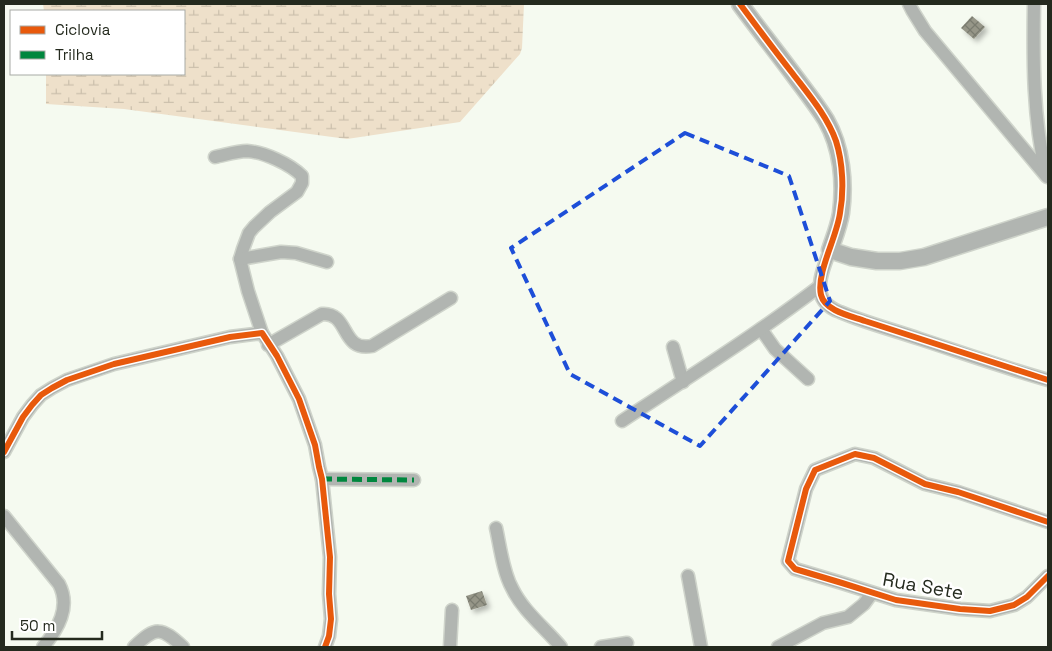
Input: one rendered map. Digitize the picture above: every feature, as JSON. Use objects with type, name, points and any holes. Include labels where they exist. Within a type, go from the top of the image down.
[{"type":"street","points":[[740,4],[812,99],[827,121],[836,142],[841,164],[841,212],[820,286],[823,300],[826,304],[848,315],[1048,380]]},
{"type":"street","points":[[910,4],[930,37],[1048,179]]},
{"type":"street","points":[[1034,4],[1036,105],[1042,153],[1048,179]]},
{"type":"street","points":[[215,157],[247,151],[258,153],[294,168],[302,176],[302,183],[297,192],[270,212],[254,227],[240,259],[262,333],[277,356],[299,399],[315,445],[322,479],[330,557],[329,594],[331,619],[329,636],[325,647]]},
{"type":"street","points":[[830,250],[850,257],[877,262],[900,261],[924,257],[1048,217]]},
{"type":"street","points":[[240,259],[281,252],[296,253],[327,262]]},
{"type":"street","points":[[622,421],[761,329],[820,286]]},
{"type":"street","points":[[268,344],[322,314],[328,314],[338,320],[353,343],[365,347],[372,346],[451,298]]},
{"type":"street","points":[[761,329],[776,349],[808,379]]},
{"type":"street","points":[[4,452],[23,417],[32,405],[41,395],[67,380],[114,364],[230,337],[262,333]]},
{"type":"street","points":[[673,347],[682,382]]},
{"type":"street","name":"Rua Sete","points":[[1048,522],[958,492],[925,484],[874,458],[855,454],[815,470],[806,489],[788,561],[795,569],[896,600],[960,609],[990,611],[1014,605],[1027,597],[1048,576]]},
{"type":"street","points":[[322,479],[414,480]]},
{"type":"street","points":[[4,516],[59,584],[63,592],[63,610],[60,620],[43,647]]},
{"type":"street","points":[[496,528],[508,580],[512,588],[528,611],[561,647]]},
{"type":"street","points":[[688,576],[701,647]]},
{"type":"street","points":[[778,647],[823,623],[848,617],[864,604],[872,593]]},
{"type":"street","points":[[450,647],[452,610]]},
{"type":"street","points":[[134,647],[150,633],[160,632],[169,635],[182,647]]},
{"type":"street","points":[[601,647],[627,643]]},
{"type":"highlighted area","points":[[685,133],[789,176],[830,301],[700,446],[570,374],[511,248]]},
{"type":"green space","points":[[43,4],[524,4],[522,48],[520,54],[460,122],[347,139],[124,109],[46,104],[46,75],[185,75],[185,10],[44,10]]},
{"type":"building","points":[[972,16],[985,27],[974,39],[961,28]]},
{"type":"building","points":[[482,591],[487,605],[471,610],[466,596]]},
{"type":"marked path","points":[[322,479],[414,480]]},
{"type":"cycle path","points":[[740,4],[817,106],[828,123],[836,141],[842,177],[842,196],[838,223],[821,276],[820,286],[823,301],[833,309],[846,315],[1048,380]]},
{"type":"cycle path","points":[[4,452],[23,417],[32,405],[41,395],[67,380],[114,364],[230,337],[262,333],[277,356],[299,399],[315,445],[322,479],[330,557],[329,594],[331,619],[329,636],[325,647]]},
{"type":"cycle path","points":[[1048,522],[958,492],[925,484],[874,458],[855,454],[815,470],[806,489],[788,561],[795,569],[896,600],[960,609],[990,611],[1014,605],[1027,597],[1048,576]]}]
